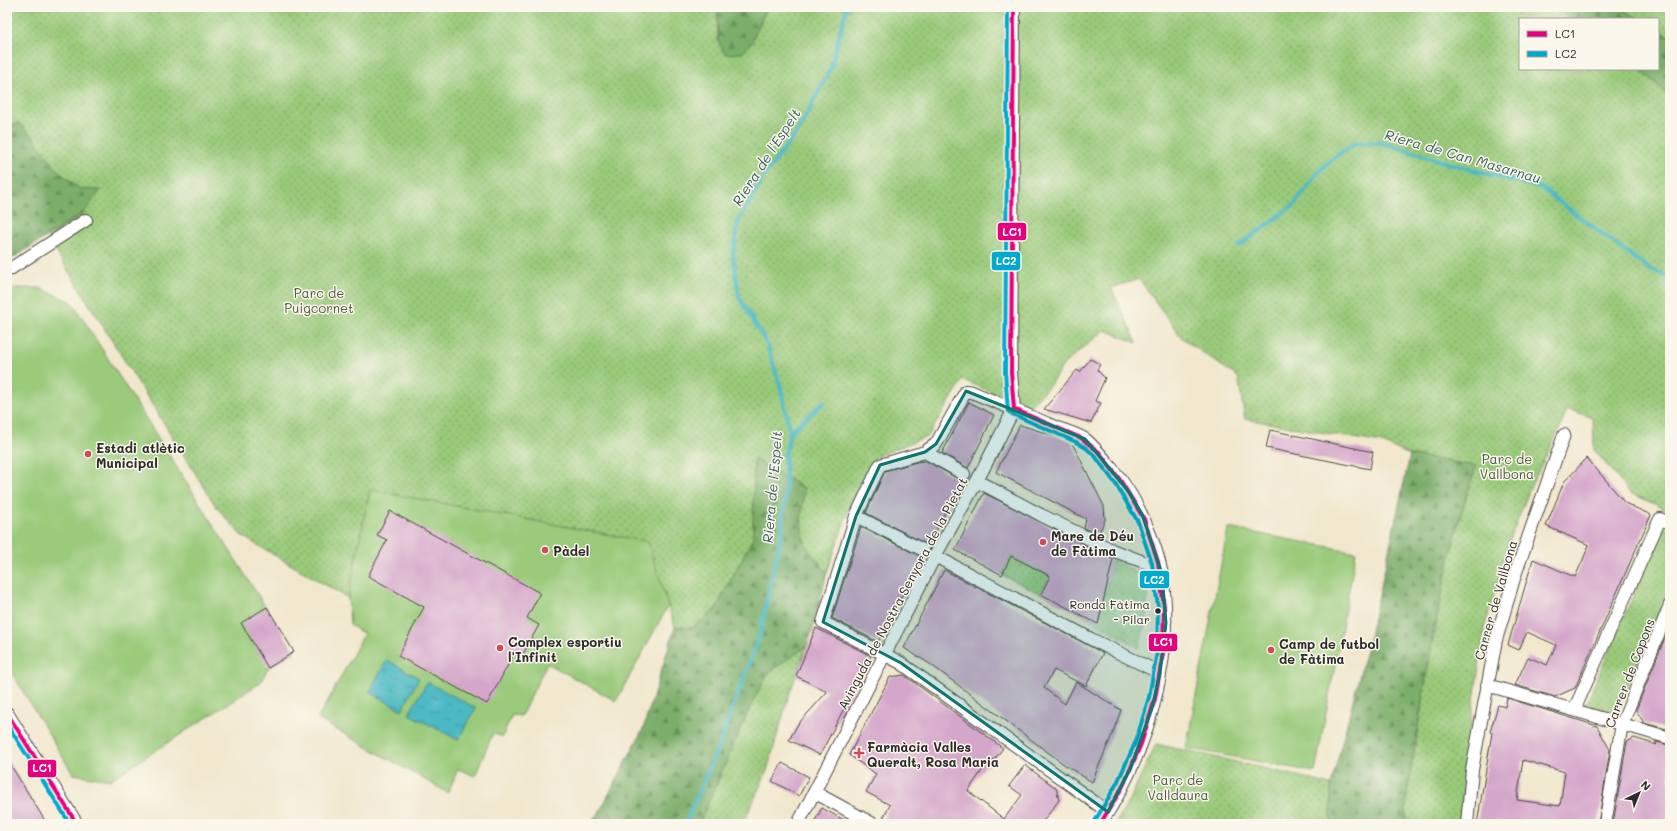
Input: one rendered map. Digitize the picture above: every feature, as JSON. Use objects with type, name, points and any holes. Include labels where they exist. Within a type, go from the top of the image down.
[{"type":"street","points":[[1014,7],[1012,372],[1014,409]]},
{"type":"street","points":[[7,271],[86,220]]},
{"type":"street","points":[[1100,824],[1108,812],[1121,791],[1145,731],[1160,673],[1166,623],[1160,568],[1142,514],[1129,492],[1102,456],[1085,439],[972,392],[966,391],[936,444],[925,452],[880,465],[856,516],[823,622],[901,663],[1108,812]]},
{"type":"street","name":"Avinguda de Nostra Senyora de la Pietat","points":[[798,824],[884,655],[1014,409]]},
{"type":"street","name":"Carrer de Vallbona","points":[[1467,824],[1472,770],[1496,640],[1515,575],[1564,435]]},
{"type":"street","points":[[925,452],[964,474]]},
{"type":"street","points":[[977,481],[1040,515],[1112,550],[1160,568]]},
{"type":"street","points":[[856,516],[923,550]]},
{"type":"street","points":[[1574,710],[1660,519],[1670,523]]},
{"type":"street","points":[[936,556],[1077,632],[1160,673]]},
{"type":"street","name":"Carrer de Copons","points":[[1605,824],[1622,724],[1670,604]]},
{"type":"street","points":[[1488,685],[1670,738]]},
{"type":"street","points":[[7,713],[77,824]]},
{"type":"street","points":[[814,792],[873,824]]},
{"type":"highlighted area","points":[[966,391],[1085,439],[1129,492],[1142,514],[1162,574],[1166,623],[1160,673],[1152,708],[1131,767],[1108,812],[901,663],[823,622],[856,516],[880,465],[925,452],[936,444]]},
{"type":"green space","points":[[7,7],[717,7],[718,40],[742,53],[752,41],[767,7],[1556,7],[1567,18],[1519,18],[1519,70],[1640,70],[1670,96],[1670,511],[1630,493],[1594,450],[1593,418],[1567,409],[1559,430],[1530,488],[1509,542],[1485,626],[1472,713],[1460,824],[1406,824],[1406,800],[1434,632],[1452,548],[1476,467],[1410,455],[1382,443],[1245,419],[1238,377],[1182,338],[1139,279],[1111,288],[1137,343],[1105,330],[1064,364],[1050,385],[1029,407],[963,380],[928,436],[877,456],[868,469],[849,508],[827,573],[805,545],[801,522],[804,488],[754,459],[753,538],[715,610],[692,628],[675,627],[647,542],[370,490],[348,598],[242,536],[217,508],[47,237],[83,214],[80,189],[59,172],[31,135],[20,124],[7,125]]},
{"type":"green space","points":[[717,7],[767,7],[752,41],[742,53],[725,54],[718,41]]},
{"type":"green space","points":[[1556,7],[1619,7],[1637,18],[1567,18]]},
{"type":"green space","points":[[1619,7],[1670,7],[1670,37],[1659,31],[1659,18],[1637,18]]},
{"type":"green space","points":[[1659,31],[1670,37],[1670,96],[1640,70],[1659,70]]},
{"type":"green space","points":[[20,124],[31,135],[59,172],[80,189],[101,190],[83,213],[7,262],[7,125]]},
{"type":"green space","name":"Estadi atlètic Municipal","points":[[40,288],[72,302],[294,652],[268,668],[260,683],[110,780],[73,774],[7,665],[7,289]]},
{"type":"green space","points":[[1410,455],[1476,466],[1452,548],[1434,632],[1406,800],[1406,824],[1331,824],[1331,785],[1371,631]]},
{"type":"green space","points":[[754,459],[804,488],[801,522],[805,545],[827,573],[807,646],[769,672],[751,705],[699,824],[587,824],[599,813],[643,729],[675,627],[692,628],[715,610],[753,538]]},
{"type":"green space","name":"Complex esportiu l'Infinit","points":[[370,490],[648,542],[668,606],[616,701],[547,663],[521,716],[512,715],[502,737],[493,733],[475,776],[458,769],[448,793],[318,719],[364,634],[350,625],[348,598]]},
{"type":"green space","points":[[1663,527],[1670,530],[1670,587],[1615,714],[1586,704]]},
{"type":"green space","name":"Camp de futbol de Fàtima","points":[[1228,528],[1356,552],[1315,772],[1186,748]]},
{"type":"green space","points":[[1011,556],[1050,576],[1041,594],[1002,575]]},
{"type":"green space","points":[[1113,559],[1147,578],[1147,614],[1139,648],[1098,624]]},
{"type":"green space","points":[[807,646],[788,698],[767,771],[743,824],[699,824],[751,705],[769,672]]},
{"type":"green space","name":"Parc de Valldaura","points":[[1156,744],[1290,774],[1331,785],[1331,824],[1115,824],[1130,799]]},
{"type":"water","points":[[387,660],[419,678],[402,710],[369,692]]},
{"type":"water","points":[[427,682],[476,708],[458,740],[409,714]]},
{"type":"building","points":[[1090,359],[1100,364],[1097,370],[1105,378],[1095,401],[1101,403],[1091,423],[1044,409],[1077,370],[1080,372]]},
{"type":"building","points":[[969,402],[994,415],[968,468],[942,453]]},
{"type":"building","points":[[1020,425],[1071,441],[1104,506],[1105,520],[1098,535],[1084,528],[1086,519],[996,472]]},
{"type":"building","points":[[1270,430],[1373,452],[1370,469],[1266,448]]},
{"type":"building","points":[[1587,458],[1625,503],[1651,515],[1575,688],[1555,697],[1515,685],[1528,657],[1547,665],[1556,645],[1527,632],[1519,650],[1508,645],[1533,559],[1575,577],[1582,562],[1589,545],[1546,526],[1564,482]]},
{"type":"building","points":[[926,461],[962,481],[928,545],[866,513],[885,471]]},
{"type":"building","points":[[984,493],[1113,559],[1098,624],[1041,594],[1050,576],[1011,556],[1002,575],[955,550]]},
{"type":"building","points":[[390,511],[540,593],[527,618],[539,625],[521,658],[514,654],[487,704],[398,656],[424,607],[368,576],[387,540],[377,535]]},
{"type":"building","points":[[861,527],[922,557],[878,642],[832,618]]},
{"type":"building","points":[[944,570],[1103,653],[1086,686],[1054,670],[1044,688],[1065,704],[1076,682],[1121,710],[1092,782],[1065,765],[930,664],[904,648]]},
{"type":"building","points":[[267,607],[294,652],[268,668],[241,623]]},
{"type":"building","points":[[1670,625],[1670,730],[1644,723],[1636,710]]},
{"type":"building","points":[[816,628],[871,656],[820,755],[789,740],[798,724],[827,692],[796,676]]},
{"type":"building","points":[[904,675],[1003,748],[987,767],[985,766],[968,791],[1004,819],[1022,795],[1009,786],[1025,765],[1056,788],[1059,800],[1041,824],[880,824],[890,805],[866,792],[876,774],[849,755],[890,677]]},
{"type":"building","points":[[1507,698],[1597,726],[1610,750],[1598,824],[1477,824],[1492,733],[1490,732],[1498,705],[1505,707]],"holes":[[[1523,760],[1565,772],[1560,806],[1517,800]]]},
{"type":"building","points":[[1634,738],[1657,745],[1655,742],[1670,745],[1670,824],[1613,824],[1627,742]]},
{"type":"building","points":[[7,759],[47,824],[7,824]]},
{"type":"building","points":[[782,763],[809,777],[799,796],[772,781]]},
{"type":"building","points":[[822,808],[851,824],[813,824]]},
{"type":"waterway","name":"Riera de l'Espelt","points":[[685,824],[716,753],[760,634],[781,536],[786,491],[785,456],[790,432],[781,389],[767,344],[739,297],[733,255],[738,222],[765,174],[798,131],[830,70],[847,7]]},
{"type":"waterway","name":"Riera de Can Masarnau","points":[[1239,246],[1295,204],[1317,173],[1336,156],[1356,143],[1384,143],[1444,162],[1541,188],[1649,269],[1670,277]]},
{"type":"waterway","points":[[790,432],[824,402]]},
{"type":"transit line","name":"LC2","points":[[1008,7],[1005,372],[1008,411],[1076,442],[1095,456],[1115,483],[1138,522],[1152,563],[1158,607],[1157,652],[1149,697],[1136,741],[1117,783],[1095,821]]},
{"type":"transit line","name":"LC1","points":[[1014,7],[1011,372],[1014,409],[1081,438],[1099,452],[1120,480],[1144,519],[1158,562],[1164,607],[1163,653],[1155,699],[1141,744],[1123,786],[1100,824]]},
{"type":"transit line","name":"LC1","points":[[7,713],[77,824]]},
{"type":"transit line","name":"LC2","points":[[7,724],[70,824]]},
{"type":"place","name":"Estadi atlètic Municipal","points":[[88,454]]},
{"type":"place","name":"Mare de Déu de Fàtima","points":[[1043,542]]},
{"type":"place","name":"Pàdel","points":[[545,550]]},
{"type":"place","name":"Ronda Fàtima - Pilar","points":[[1158,611]]},
{"type":"place","name":"Complex esportiu l'Infinit","points":[[500,648]]},
{"type":"place","name":"Camp de futbol de Fàtima","points":[[1271,650]]},
{"type":"place","name":"Farmàcia Valles Queralt, Rosa Maria","points":[[859,753]]},
{"type":"park label","name":"Parc de Puigcornet","points":[[319,300]]},
{"type":"park label","name":"Parc de Vallbona","points":[[1507,466]]}]
